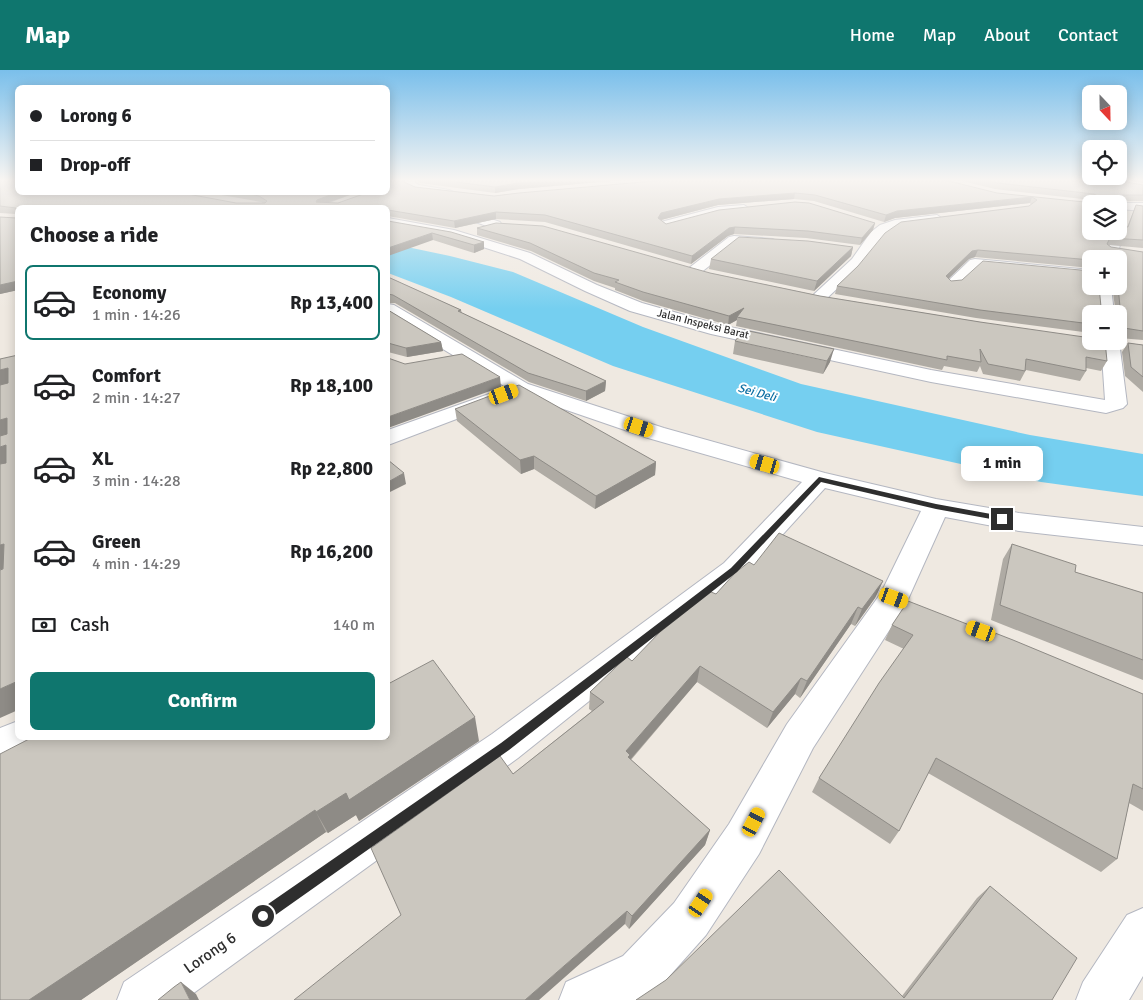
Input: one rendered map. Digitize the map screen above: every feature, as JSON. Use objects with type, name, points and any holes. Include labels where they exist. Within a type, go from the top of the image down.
[{"type":"street","name":"Jalan Inspeksi Barat","points":[[390,222],[454,234],[525,256],[627,303],[718,330],[931,376],[1085,404],[1106,407],[1116,404],[1115,350]]},
{"type":"street","points":[[454,234],[502,225],[493,222]]},
{"type":"street","points":[[665,225],[674,222]]},
{"type":"street","points":[[837,302],[814,298],[857,262],[876,235],[879,226],[907,222]]},
{"type":"street","points":[[696,271],[734,240],[789,244]]},
{"type":"street","points":[[845,250],[864,252]]},
{"type":"street","points":[[953,284],[975,263],[1082,273]]},
{"type":"street","points":[[390,310],[521,388],[656,433],[819,479],[936,507],[1019,522],[1143,536]]},
{"type":"street","points":[[440,360],[466,355]]},
{"type":"street","points":[[390,437],[521,388]]},
{"type":"street","name":"Lorong 6","points":[[142,1000],[529,728],[734,570],[819,479]]},
{"type":"street","points":[[584,1000],[640,973],[690,919],[744,840],[800,736],[907,603],[936,507]]},
{"type":"street","points":[[0,747],[15,740]]},
{"type":"street","points":[[1101,1000],[1143,931]]},
{"type":"water","name":"Sei Deli","points":[[390,243],[513,272],[643,327],[801,384],[1030,435],[1143,454],[1143,496],[1041,482],[817,432],[613,366],[451,297],[390,274]]},
{"type":"building","points":[[0,222],[15,222],[15,282],[0,285]]},
{"type":"building","points":[[390,222],[451,232],[484,242],[474,245],[432,233],[390,247]]},
{"type":"building","points":[[572,222],[875,223],[862,238],[808,231],[729,228],[692,256]]},
{"type":"building","points":[[900,222],[1082,222],[1082,240],[1109,240],[1107,244],[1111,247],[1143,252],[1143,331],[1127,328],[1127,305],[1120,305],[1119,295],[1127,295],[1127,250],[1082,250],[1082,259],[978,250],[972,251],[946,276],[951,281],[962,280],[983,261],[1082,270],[1082,295],[1100,295],[1101,305],[1082,305],[1082,323],[980,310],[837,286],[858,266],[885,233]]},
{"type":"building","points":[[1130,222],[1143,222],[1143,240],[1127,239],[1127,227]]},
{"type":"building","points":[[496,223],[543,226],[710,273],[820,296],[1082,337],[1082,350],[1106,350],[1107,361],[1086,357],[1086,371],[1026,359],[1025,371],[988,364],[980,349],[981,362],[947,356],[947,360],[737,317],[744,308],[729,316],[643,292],[615,282],[619,280],[594,273],[530,243],[477,228]]},
{"type":"building","points":[[739,237],[808,241],[853,247],[817,281],[711,259]]},
{"type":"building","points":[[390,278],[461,310],[458,311],[606,381],[586,391],[528,373],[390,294]]},
{"type":"building","points":[[390,311],[441,342],[406,348],[390,344]]},
{"type":"building","points":[[744,330],[834,349],[827,361],[735,341]]},
{"type":"building","points":[[1128,343],[1143,345],[1143,377],[1131,367]]},
{"type":"building","points":[[462,354],[500,377],[390,416],[390,359],[405,364]]},
{"type":"building","points":[[15,356],[15,682],[0,689],[0,570],[3,569],[4,544],[0,545],[0,464],[6,463],[6,445],[0,447],[0,436],[7,434],[7,418],[0,420],[0,385],[8,383],[8,368],[0,370],[0,359]]},
{"type":"building","points":[[519,385],[656,462],[596,496],[534,456],[520,460],[455,409]]},
{"type":"building","points":[[390,462],[404,473],[390,481]]},
{"type":"building","points":[[779,533],[883,581],[862,609],[858,607],[807,681],[801,678],[773,712],[700,666],[626,751],[630,755],[628,757],[710,830],[632,916],[627,911],[525,1000],[294,1000],[401,915],[371,848],[500,756],[513,774],[604,702],[590,692],[617,666],[627,657],[632,661],[660,632],[711,592],[716,594],[735,573],[749,562],[754,565]]},
{"type":"building","points":[[1012,544],[1076,565],[1075,572],[1143,593],[1143,660],[1000,605]]},
{"type":"building","points":[[908,601],[995,635],[995,633],[1013,640],[1143,694],[1143,789],[1133,784],[1117,859],[936,758],[899,831],[819,778],[879,683],[913,635],[892,625]]},
{"type":"building","points":[[433,660],[475,717],[349,800],[346,793],[316,812],[315,810],[29,1000],[0,1000],[0,754],[27,740],[390,740],[390,683]]},
{"type":"building","points":[[779,870],[904,998],[990,886],[1077,958],[1052,1000],[636,1000],[666,980]]},
{"type":"building","points":[[181,982],[190,1000],[158,1000],[174,987]]},
{"type":"route","points":[[263,916],[505,746],[734,570],[819,479],[936,507],[1002,519]]}]
